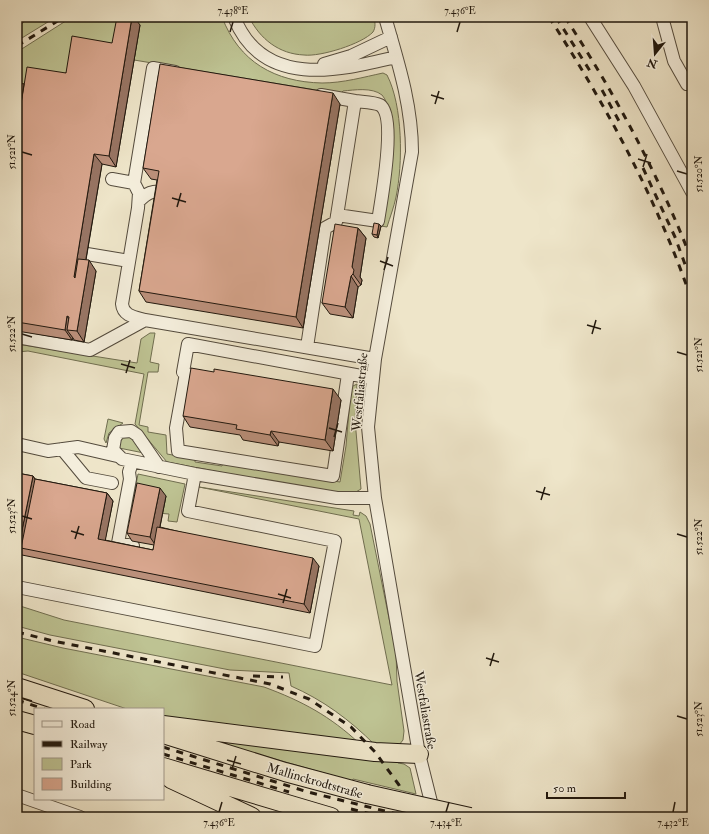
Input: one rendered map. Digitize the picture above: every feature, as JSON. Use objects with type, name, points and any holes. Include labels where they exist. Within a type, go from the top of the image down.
[{"type":"highway","points":[[17,687],[82,708]]},
{"type":"highway","points":[[17,720],[34,725]]},
{"type":"highway","points":[[164,725],[375,752],[419,754]]},
{"type":"highway","name":"Mallinckrodtstraße","points":[[164,734],[285,772],[367,794],[470,817]]},
{"type":"highway","points":[[164,767],[331,817]]},
{"type":"highway","points":[[164,775],[252,817]]},
{"type":"street","points":[[234,17],[248,42],[262,54],[280,64],[301,69],[332,70],[396,57]]},
{"type":"street","name":"Westfaliastraße","points":[[385,17],[408,101],[412,130],[412,152],[375,359],[368,427],[375,498],[419,754],[434,817]]},
{"type":"street","points":[[662,17],[674,61],[687,84],[692,83]]},
{"type":"street","points":[[594,18],[634,86],[692,192]]},
{"type":"street","points":[[301,69],[339,61],[391,37]]},
{"type":"street","points":[[184,73],[153,68],[134,183],[139,193],[122,310],[128,316],[145,320],[375,359]]},
{"type":"street","points":[[309,93],[380,105],[385,111],[388,145],[386,176],[378,221],[337,215]]},
{"type":"street","points":[[307,347],[325,228],[336,222],[355,101]]},
{"type":"street","points":[[112,179],[134,183]]},
{"type":"street","points":[[138,201],[147,193],[157,191],[165,192]]},
{"type":"street","points":[[87,254],[129,261]]},
{"type":"street","points":[[17,337],[90,350],[145,320]]},
{"type":"street","points":[[348,374],[333,476],[178,451],[176,428],[186,373],[183,372],[188,344],[372,378]]},
{"type":"street","points":[[117,456],[112,444],[114,438],[119,432],[131,431],[137,436],[159,467]]},
{"type":"street","points":[[17,444],[48,450],[78,447],[117,456],[132,462],[159,467],[193,480],[337,498],[375,498]]},
{"type":"street","points":[[62,449],[86,478],[112,483]]},
{"type":"street","points":[[132,462],[129,472],[130,480],[118,543],[145,549]]},
{"type":"street","points":[[17,587],[315,646],[335,541],[188,511],[193,480]]},
{"type":"street","points":[[17,795],[80,817]]},
{"type":"green space","points":[[27,17],[35,17],[35,21],[42,17],[56,17],[17,41],[17,26],[23,23]]},
{"type":"green space","points":[[72,17],[222,17],[229,33],[238,46],[249,57],[274,74],[305,82],[322,83],[346,81],[383,73],[387,75],[396,102],[399,119],[400,168],[396,197],[387,227],[381,226],[388,157],[389,118],[387,104],[382,95],[378,92],[363,90],[343,91],[340,94],[134,60],[139,25],[120,53],[73,84],[17,90],[17,52]]},
{"type":"green space","points":[[249,17],[374,17],[375,26],[373,32],[368,37],[351,45],[330,52],[304,55],[286,52],[271,44],[253,25]]},
{"type":"green space","points":[[150,333],[155,333],[150,362],[159,364],[158,372],[148,372],[139,425],[148,427],[148,432],[166,435],[167,454],[195,459],[195,462],[222,466],[223,463],[340,482],[346,446],[351,387],[357,384],[355,420],[361,489],[354,493],[341,493],[167,462],[135,424],[144,374],[28,351],[17,352],[17,344],[137,363],[141,339]]},
{"type":"green space","points":[[108,419],[123,423],[109,433],[106,443],[104,439]]},
{"type":"green space","points":[[128,436],[133,438],[144,453],[119,448],[120,440],[123,437]]},
{"type":"green space","points":[[138,474],[185,484],[177,522],[168,521],[169,514],[131,511]]},
{"type":"green space","points":[[199,487],[354,511],[353,515],[359,516],[360,512],[366,516],[370,524],[396,653],[397,681],[404,731],[403,740],[399,745],[375,745],[336,711],[291,686],[289,673],[230,670],[50,635],[17,626],[17,605],[64,620],[392,685],[359,519]]},
{"type":"green space","points":[[17,637],[63,648],[264,687],[315,710],[338,725],[360,744],[164,718],[164,708],[124,708],[17,672]]},
{"type":"green space","points":[[191,735],[398,759],[398,763],[404,764],[410,768],[416,794],[353,779],[352,781]]},
{"type":"building","points":[[117,17],[132,17],[109,156],[94,154],[74,277],[75,278],[78,259],[89,260],[77,331],[67,330],[69,317],[67,316],[65,330],[17,322],[17,129],[27,67],[66,73],[72,36],[112,43]]},
{"type":"building","points":[[160,64],[333,93],[296,317],[139,291],[159,171],[143,168]]},
{"type":"building","points":[[17,83],[24,84],[17,129]]},
{"type":"building","points":[[374,223],[379,224],[377,235],[372,234]]},
{"type":"building","points":[[335,224],[358,228],[352,267],[354,270],[351,276],[345,307],[322,303]]},
{"type":"building","points":[[191,368],[214,372],[214,369],[333,389],[325,440],[271,431],[270,435],[236,429],[237,425],[183,416]]},
{"type":"building","points":[[17,473],[33,476],[19,545],[17,545]]},
{"type":"building","points":[[35,479],[107,493],[98,539],[153,550],[157,527],[313,558],[304,604],[21,548]]},
{"type":"building","points":[[137,483],[160,488],[150,537],[127,533]]},
{"type":"railway","points":[[17,46],[64,17]]},
{"type":"railway","points":[[549,17],[591,85],[629,154],[663,226],[692,301]]},
{"type":"railway","points":[[556,17],[590,71]]},
{"type":"railway","points":[[565,17],[635,136],[665,197],[692,261]]},
{"type":"railway","points":[[602,90],[619,121]]},
{"type":"railway","points":[[643,168],[675,237],[686,267]]},
{"type":"railway","points":[[17,632],[53,641],[270,684],[309,699],[351,727],[375,752],[399,785],[412,817]]},
{"type":"railway","points":[[253,676],[283,677]]},
{"type":"railway","points":[[17,700],[41,708]]},
{"type":"railway","points":[[164,747],[308,792],[409,817]]},
{"type":"railway","points":[[164,754],[289,792]]},
{"type":"railway","points":[[351,809],[383,817]]}]
